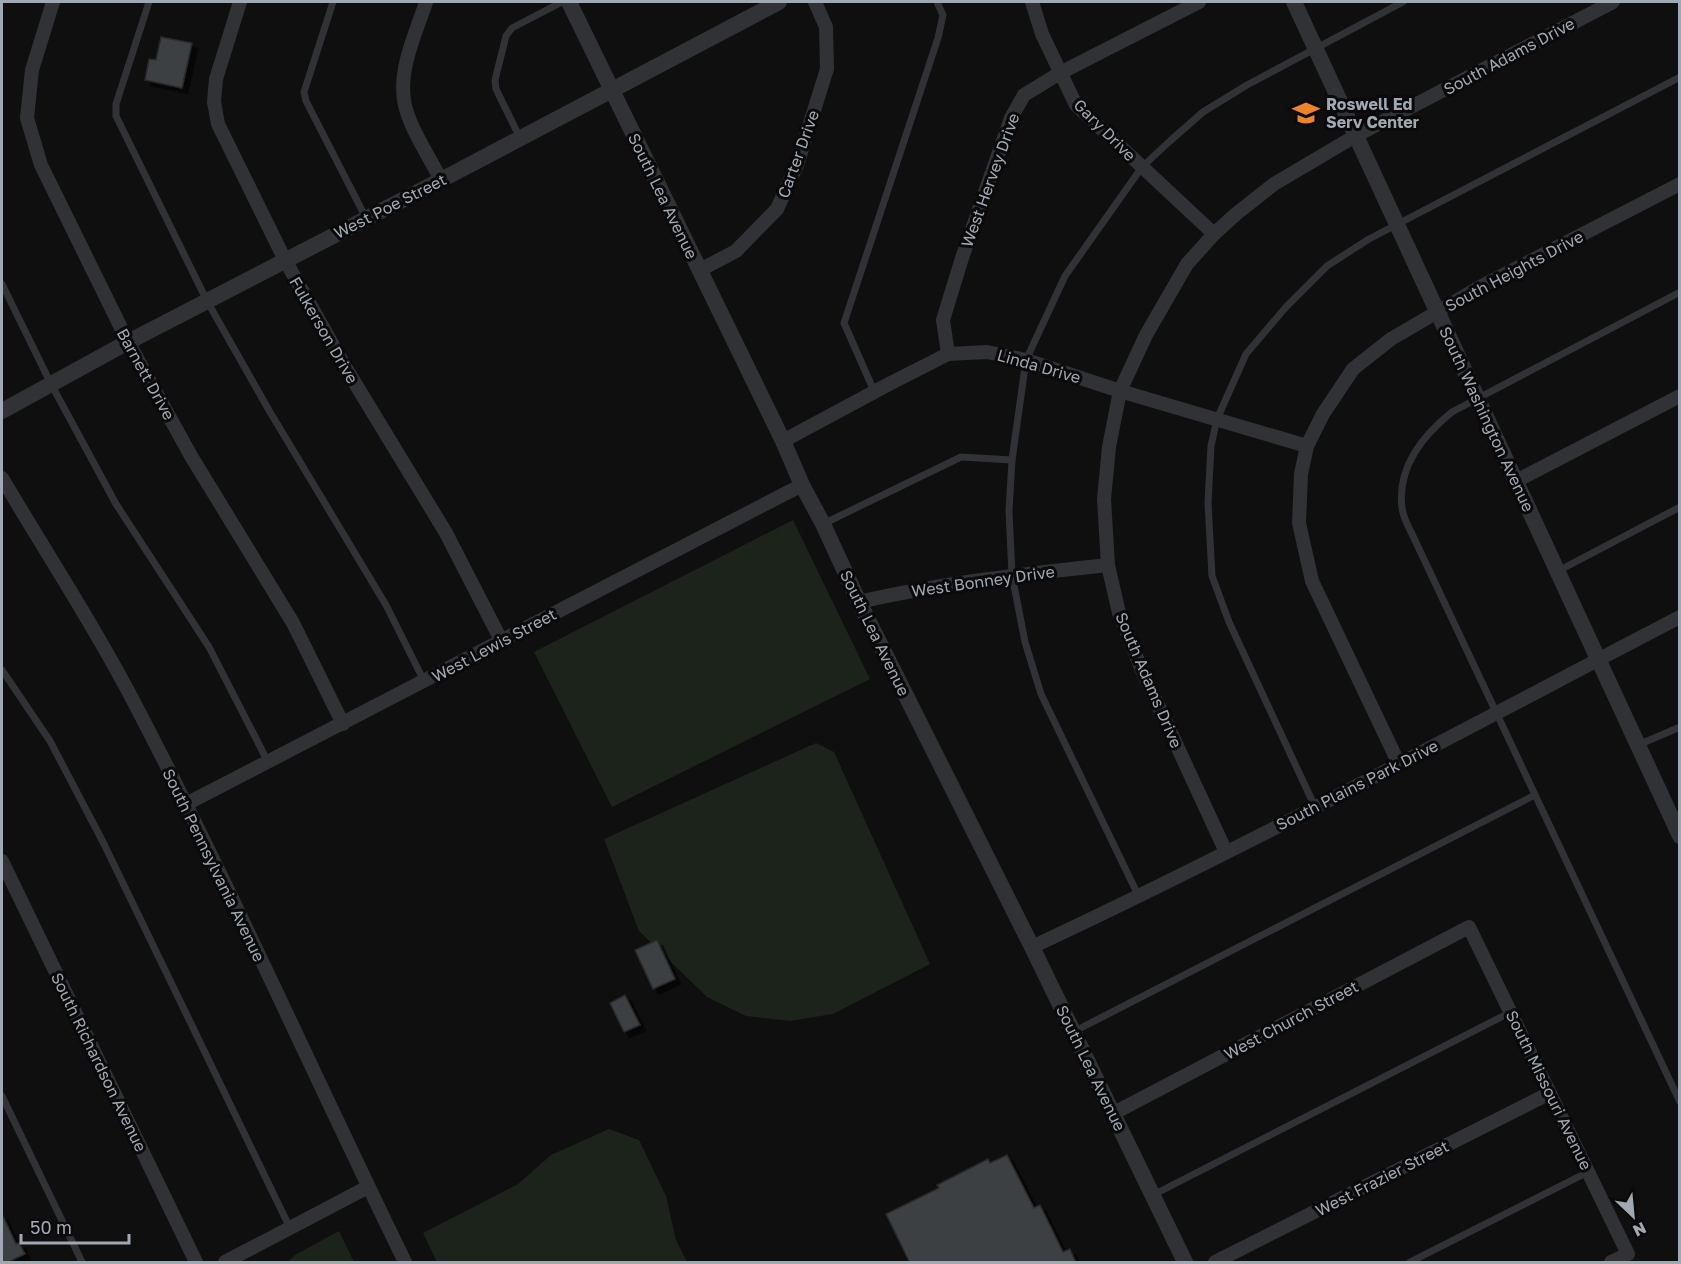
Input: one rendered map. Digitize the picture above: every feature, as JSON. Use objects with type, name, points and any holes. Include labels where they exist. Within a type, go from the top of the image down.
[{"type":"street","name":"Barnett Drive","points":[[53,2],[32,70],[27,118],[41,165],[128,342],[191,456],[293,623],[343,724]]},
{"type":"street","name":"Fulkerson Drive","points":[[240,2],[216,79],[214,102],[218,124],[285,260],[344,366],[446,533],[501,640]]},
{"type":"street","points":[[426,2],[405,68],[404,101],[409,117],[441,180]]},
{"type":"street","name":"South Lea Avenue","points":[[569,2],[859,602],[1032,947],[1185,1263]]},
{"type":"street","name":"West Poe Street","points":[[2,411],[207,300],[779,2]]},
{"type":"street","name":"Carter Drive","points":[[700,270],[736,251],[777,209],[797,165],[827,69],[826,27],[815,2]]},
{"type":"street","name":"Gary Drive","points":[[1032,2],[1042,34],[1076,105],[1214,234]]},
{"type":"street","name":"West Hervey Drive","points":[[948,354],[943,320],[1011,118],[1024,95],[1060,73],[1199,2]]},
{"type":"street","name":"South Washington Avenue","points":[[1294,2],[1680,836]]},
{"type":"street","name":"South Adams Drive","points":[[1226,852],[1141,668],[1119,613],[1108,565],[1104,500],[1109,447],[1120,391],[1146,335],[1188,264],[1214,234],[1274,184],[1357,135],[1613,2]]},
{"type":"street","name":"South Heights Drive","points":[[1399,764],[1312,581],[1299,523],[1301,474],[1307,446],[1323,414],[1353,369],[1391,339],[1437,311],[1680,184]]},
{"type":"street","name":"Linda Drive","points":[[783,441],[948,354],[987,352],[1026,360],[1120,391],[1307,446]]},
{"type":"street","points":[[1516,481],[1680,396]]},
{"type":"street","name":"South Pennsylvania Avenue","points":[[2,478],[105,650],[186,804],[405,1263]]},
{"type":"street","name":"West Lewis Street","points":[[186,804],[802,485]]},
{"type":"street","name":"West Bonney Drive","points":[[859,602],[916,589],[1012,575],[1108,565]]},
{"type":"street","name":"South Plains Park Drive","points":[[1032,947],[1139,897],[1680,617]]},
{"type":"street","name":"South Richardson Avenue","points":[[2,861],[196,1263]]},
{"type":"street","name":"South Missouri Avenue","points":[[1469,927],[1628,1254],[1611,1263]]},
{"type":"street","name":"West Church Street","points":[[1112,1114],[1469,927]]},
{"type":"street","name":"West Frazier Street","points":[[1215,1263],[1550,1093]]},
{"type":"street","points":[[225,1263],[369,1187]]},
{"type":"lane","points":[[149,2],[116,104],[116,116],[207,300],[270,412],[386,605],[424,681]]},
{"type":"lane","points":[[333,2],[304,92],[306,101],[366,218]]},
{"type":"lane","points":[[520,138],[496,89],[495,80],[506,36],[512,28],[562,2]]},
{"type":"lane","points":[[874,392],[844,323],[938,38],[943,15],[937,2]]},
{"type":"lane","points":[[1139,897],[1041,694],[1025,642],[1012,575],[1009,511],[1012,460],[1026,360],[1065,276],[1142,168],[1203,112],[1316,47],[1403,2]]},
{"type":"lane","points":[[1314,807],[1229,622],[1212,576],[1208,503],[1211,446],[1217,419],[1246,354],[1286,307],[1327,266],[1369,239],[1680,78]]},
{"type":"lane","points":[[2,285],[51,384],[116,504],[209,646],[268,762]]},
{"type":"lane","points":[[1680,292],[1452,412],[1433,427],[1418,447],[1406,470],[1401,489],[1402,510],[1680,1102]]},
{"type":"lane","points":[[823,524],[961,457],[1012,460]]},
{"type":"lane","points":[[1558,571],[1680,507]]},
{"type":"lane","points":[[2,670],[50,741],[103,842],[290,1228]]},
{"type":"lane","points":[[1638,745],[1680,727]]},
{"type":"lane","points":[[1072,1032],[1535,795]]},
{"type":"lane","points":[[1153,1195],[1511,1012]]},
{"type":"lane","points":[[2,1096],[82,1263]]},
{"type":"lane","points":[[1410,1263],[1588,1172]]},
{"type":"shaded area","points":[[793,520],[870,679],[612,807],[534,652]]},
{"type":"shaded area","points":[[816,743],[834,752],[930,964],[833,1014],[790,1021],[746,1016],[707,997],[639,931],[604,839]]},
{"type":"shaded area","points":[[609,1129],[639,1140],[666,1196],[676,1240],[687,1262],[437,1262],[423,1233],[518,1184],[551,1155]]},
{"type":"shaded area","points":[[339,1231],[354,1262],[288,1262],[295,1255]]},
{"type":"building","points":[[161,37],[192,43],[182,88],[145,80],[149,59],[156,60]]},
{"type":"building","points":[[657,940],[675,979],[653,989],[635,950]]},
{"type":"building","points":[[625,995],[640,1025],[624,1032],[610,1003]]},
{"type":"building","points":[[1007,1155],[1034,1208],[1040,1205],[1063,1252],[1070,1249],[1076,1263],[910,1263],[886,1214],[939,1188],[937,1185],[988,1159],[990,1163]]},
{"type":"building","points":[[2,1214],[16,1244],[19,1243],[25,1254],[6,1263],[2,1263]]},
{"type":"place","name":"Roswell Ed Serv Center","points":[[1306,113]]}]
